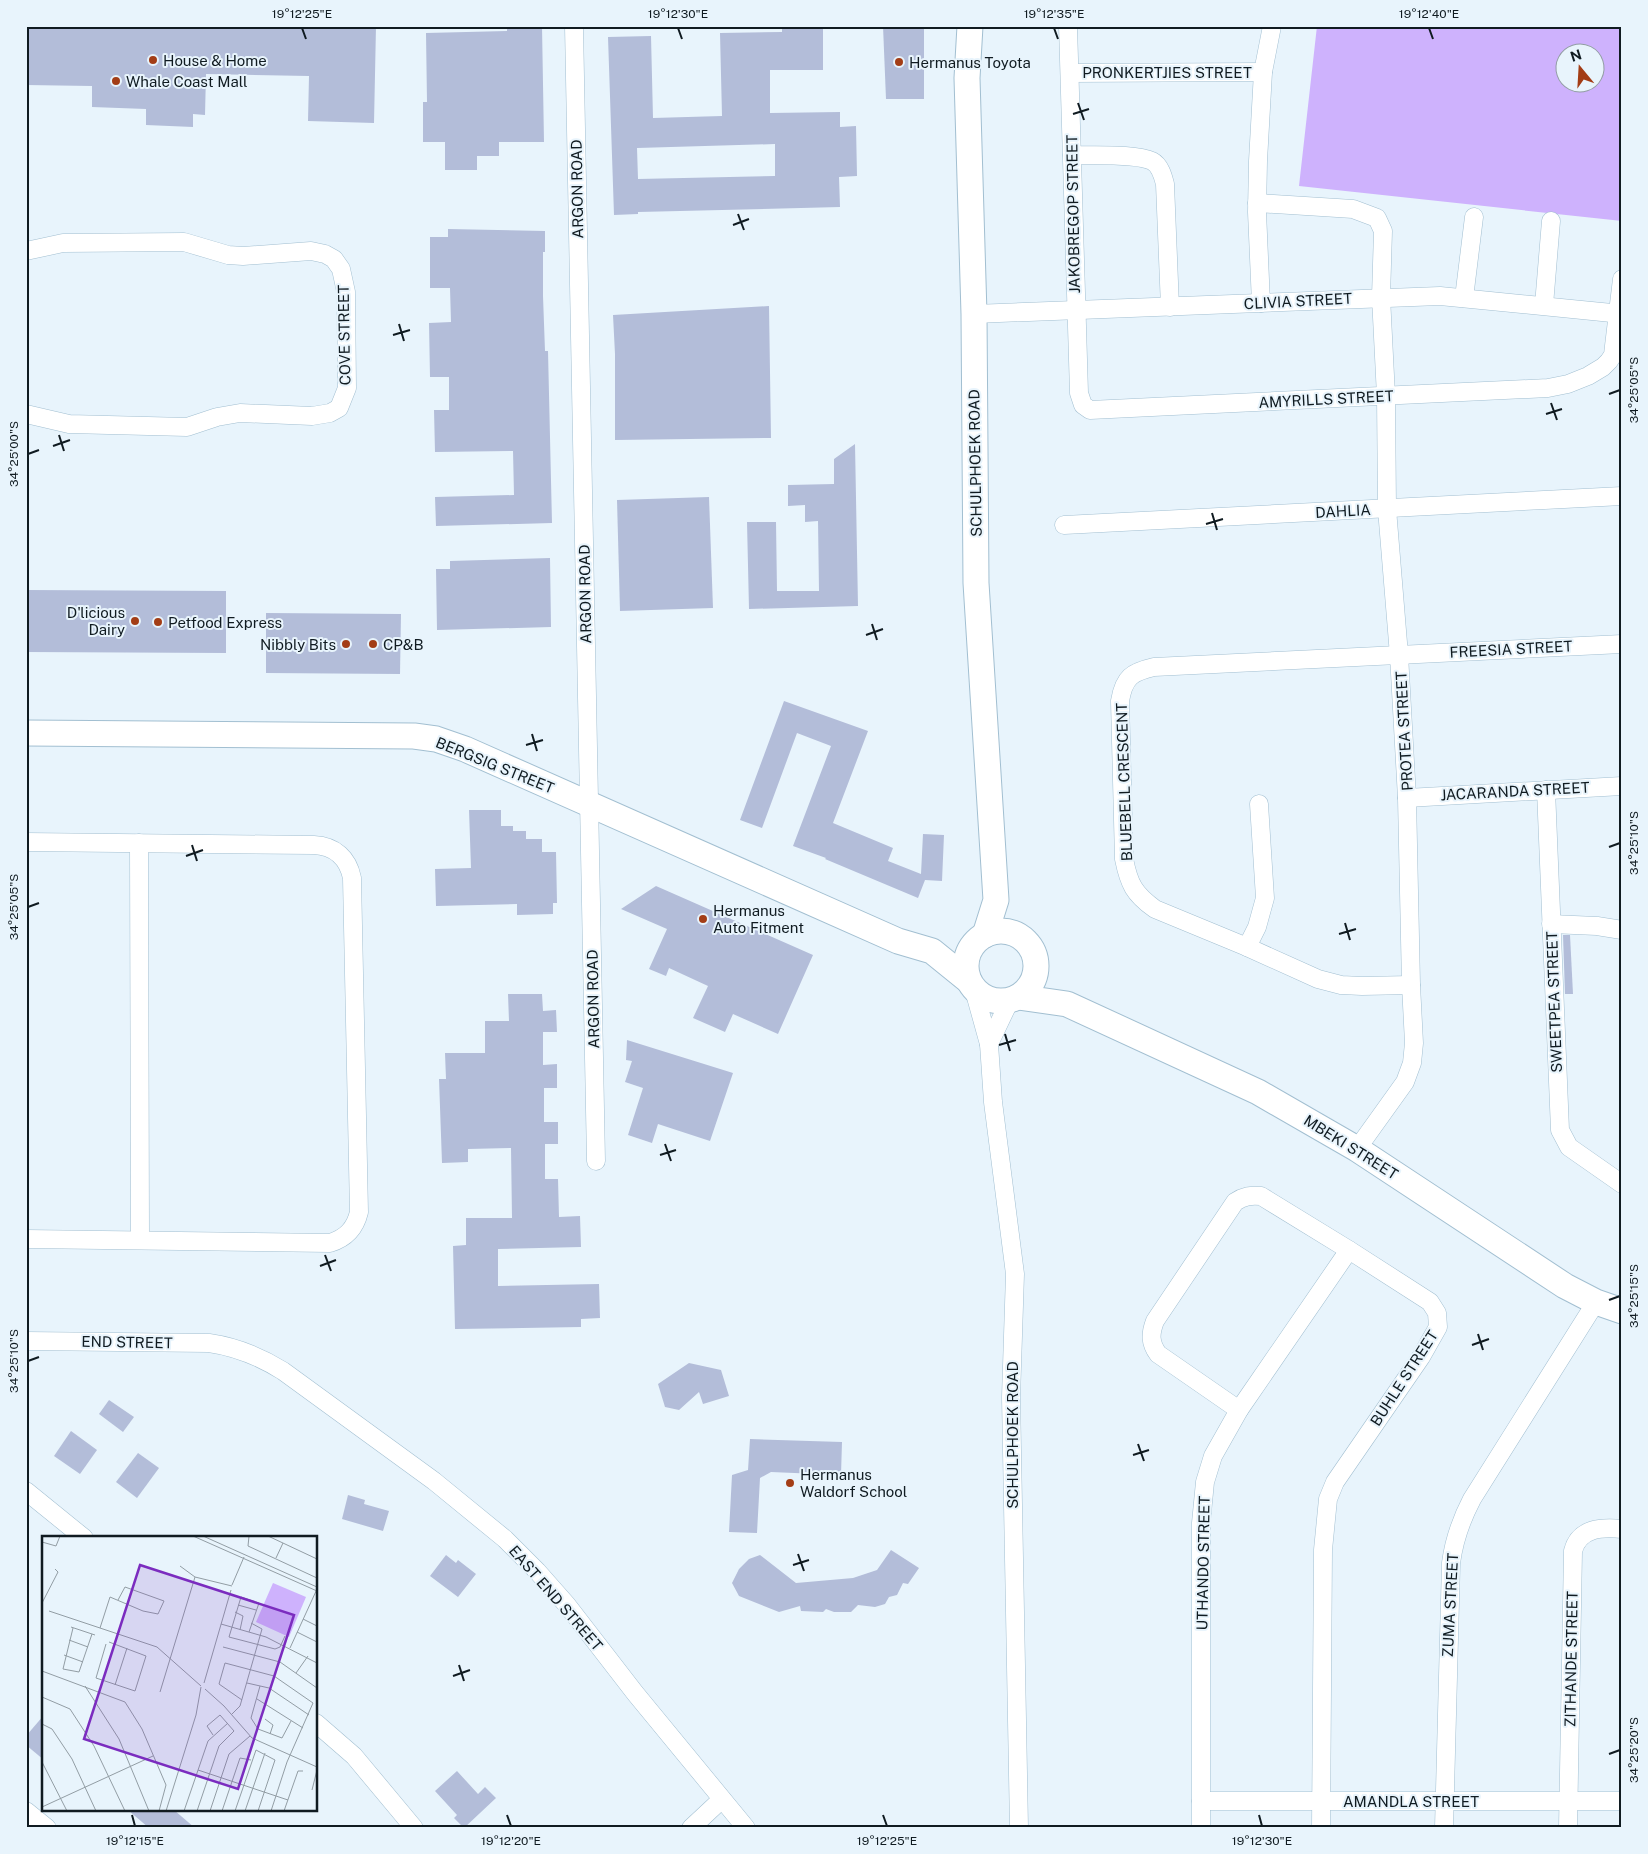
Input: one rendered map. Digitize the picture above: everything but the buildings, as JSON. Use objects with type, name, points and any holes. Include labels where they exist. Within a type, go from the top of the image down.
[{"type":"street","name":"ARGON ROAD","points":[[574,26],[596,1161]]},
{"type":"street","name":"SCHULPHOEK ROAD","points":[[970,26],[966,78],[974,314],[976,583],[996,900],[981,938]]},
{"type":"street","name":"JAKOBREGOP STREET","points":[[1068,26],[1076,311]]},
{"type":"street","points":[[1261,303],[1257,203],[1263,72],[1272,26]]},
{"type":"street","name":"PRONKERTJIES STREET","points":[[1070,73],[1263,72]]},
{"type":"street","points":[[1072,155],[1136,157],[1152,161],[1157,165],[1165,184],[1170,307]]},
{"type":"street","name":"PROTEA STREET","points":[[1257,203],[1353,209],[1377,218],[1383,231],[1381,297],[1386,396],[1387,509],[1399,655],[1407,798],[1414,1043],[1412,1063],[1405,1082],[1357,1149]]},
{"type":"street","points":[[1464,298],[1474,216]]},
{"type":"street","points":[[1544,305],[1551,221]]},
{"type":"street","name":"COVE STREET","points":[[26,251],[63,243],[184,242],[228,255],[243,256],[311,251],[325,254],[334,259],[341,269],[346,292],[347,388],[338,408],[312,416],[240,413],[187,426],[69,424],[26,414]]},
{"type":"street","points":[[1620,314],[1622,279]]},
{"type":"street","name":"CLIVIA STREET","points":[[974,314],[1440,296],[1620,314]]},
{"type":"street","name":"AMYRILLS STREET","points":[[1076,311],[1079,394],[1083,406],[1090,410],[1548,388],[1568,384],[1588,376],[1609,361],[1613,354],[1620,314]]},
{"type":"street","name":"DAHLIA","points":[[1064,525],[1622,496]]},
{"type":"street","name":"FREESIA STREET","points":[[1399,655],[1622,644]]},
{"type":"street","name":"BLUEBELL CRESCENT","points":[[1399,655],[1154,667],[1133,674],[1122,688],[1120,701],[1124,859],[1132,887],[1142,900],[1155,910],[1247,947],[1318,980],[1341,985],[1411,985]]},
{"type":"street","name":"BERGSIG STREET","points":[[26,733],[425,737],[444,741],[898,941],[932,950],[972,985]]},
{"type":"street","name":"JACARANDA STREET","points":[[1407,798],[1622,786]]},
{"type":"street","name":"SWEETPEA STREET","points":[[1546,790],[1560,1130],[1569,1147],[1622,1184]]},
{"type":"street","points":[[1247,947],[1257,927],[1265,898],[1259,804]]},
{"type":"street","points":[[26,842],[323,846],[338,853],[348,864],[352,878],[359,1212],[352,1230],[345,1236],[330,1243],[26,1239]]},
{"type":"street","points":[[139,843],[140,1240]]},
{"type":"street","name":"SCHULPHOEK ROAD","points":[[996,900],[1015,934]]},
{"type":"street","points":[[1551,924],[1597,926],[1622,930]]},
{"type":"street","points":[[989,1044],[1014,998],[1031,985],[1035,976],[1036,966],[1030,947],[1024,939],[1015,934],[995,932],[981,938],[970,950],[966,960],[966,970],[972,985],[983,996],[993,1000],[1014,998]]},
{"type":"street","name":"BERGSIG STREET","points":[[932,950],[981,938]]},
{"type":"street","name":"MBEKI STREET","points":[[1036,966],[1067,1004]]},
{"type":"street","name":"SCHULPHOEK ROAD","points":[[972,985],[989,1044],[994,1102],[1015,1274],[1010,1397],[1019,1828]]},
{"type":"street","name":"MBEKI STREET","points":[[1014,998],[1067,1004],[1258,1092],[1357,1149],[1565,1286],[1596,1302],[1622,1311]]},
{"type":"street","name":"BUHLE STREET","points":[[1239,1410],[1158,1354],[1151,1341],[1151,1331],[1155,1321],[1235,1202],[1243,1197],[1261,1196],[1349,1250],[1435,1307],[1438,1327],[1421,1357],[1335,1482],[1328,1499],[1323,1550],[1321,1828]]},
{"type":"street","name":"UTHANDO STREET","points":[[1201,1828],[1202,1514],[1205,1482],[1213,1456],[1239,1410],[1349,1250]]},
{"type":"street","name":"ZUMA STREET","points":[[1444,1828],[1450,1563],[1453,1544],[1461,1521],[1472,1499],[1596,1302]]},
{"type":"street","name":"END STREET","points":[[26,1341],[200,1343],[228,1346]]},
{"type":"street","name":"EAST END STREET","points":[[228,1346],[266,1360],[283,1371],[434,1481],[505,1539],[566,1606],[721,1800],[746,1828]]},
{"type":"street","points":[[26,1491],[82,1536]]},
{"type":"street","name":"ZITHANDE STREET","points":[[1568,1828],[1573,1551],[1576,1542],[1586,1532],[1598,1529],[1622,1529]]},
{"type":"street","points":[[318,1725],[354,1756],[414,1828]]},
{"type":"street","points":[[690,1828],[721,1800]]},
{"type":"street","name":"AMANDLA STREET","points":[[1201,1800],[1622,1801]]},
{"type":"street","points":[[26,1811],[47,1828]]},
{"type":"shaded area","points":[[1317,26],[1622,26],[1622,221],[1299,186]]},
{"type":"place","name":"House & Home","points":[[153,60]]},
{"type":"place","name":"Hermanus Toyota","points":[[899,62]]},
{"type":"place","name":"Whale Coast Mall","points":[[116,81]]},
{"type":"place","name":"D'licious Dairy","points":[[135,621]]},
{"type":"place","name":"Petfood Express","points":[[158,622]]},
{"type":"place","name":"Nibbly Bits","points":[[346,644]]},
{"type":"place","name":"CP&B","points":[[373,644]]},
{"type":"place","name":"Hermanus Auto Fitment","points":[[703,919]]},
{"type":"place","name":"Hermanus Waldorf School","points":[[790,1483]]}]
